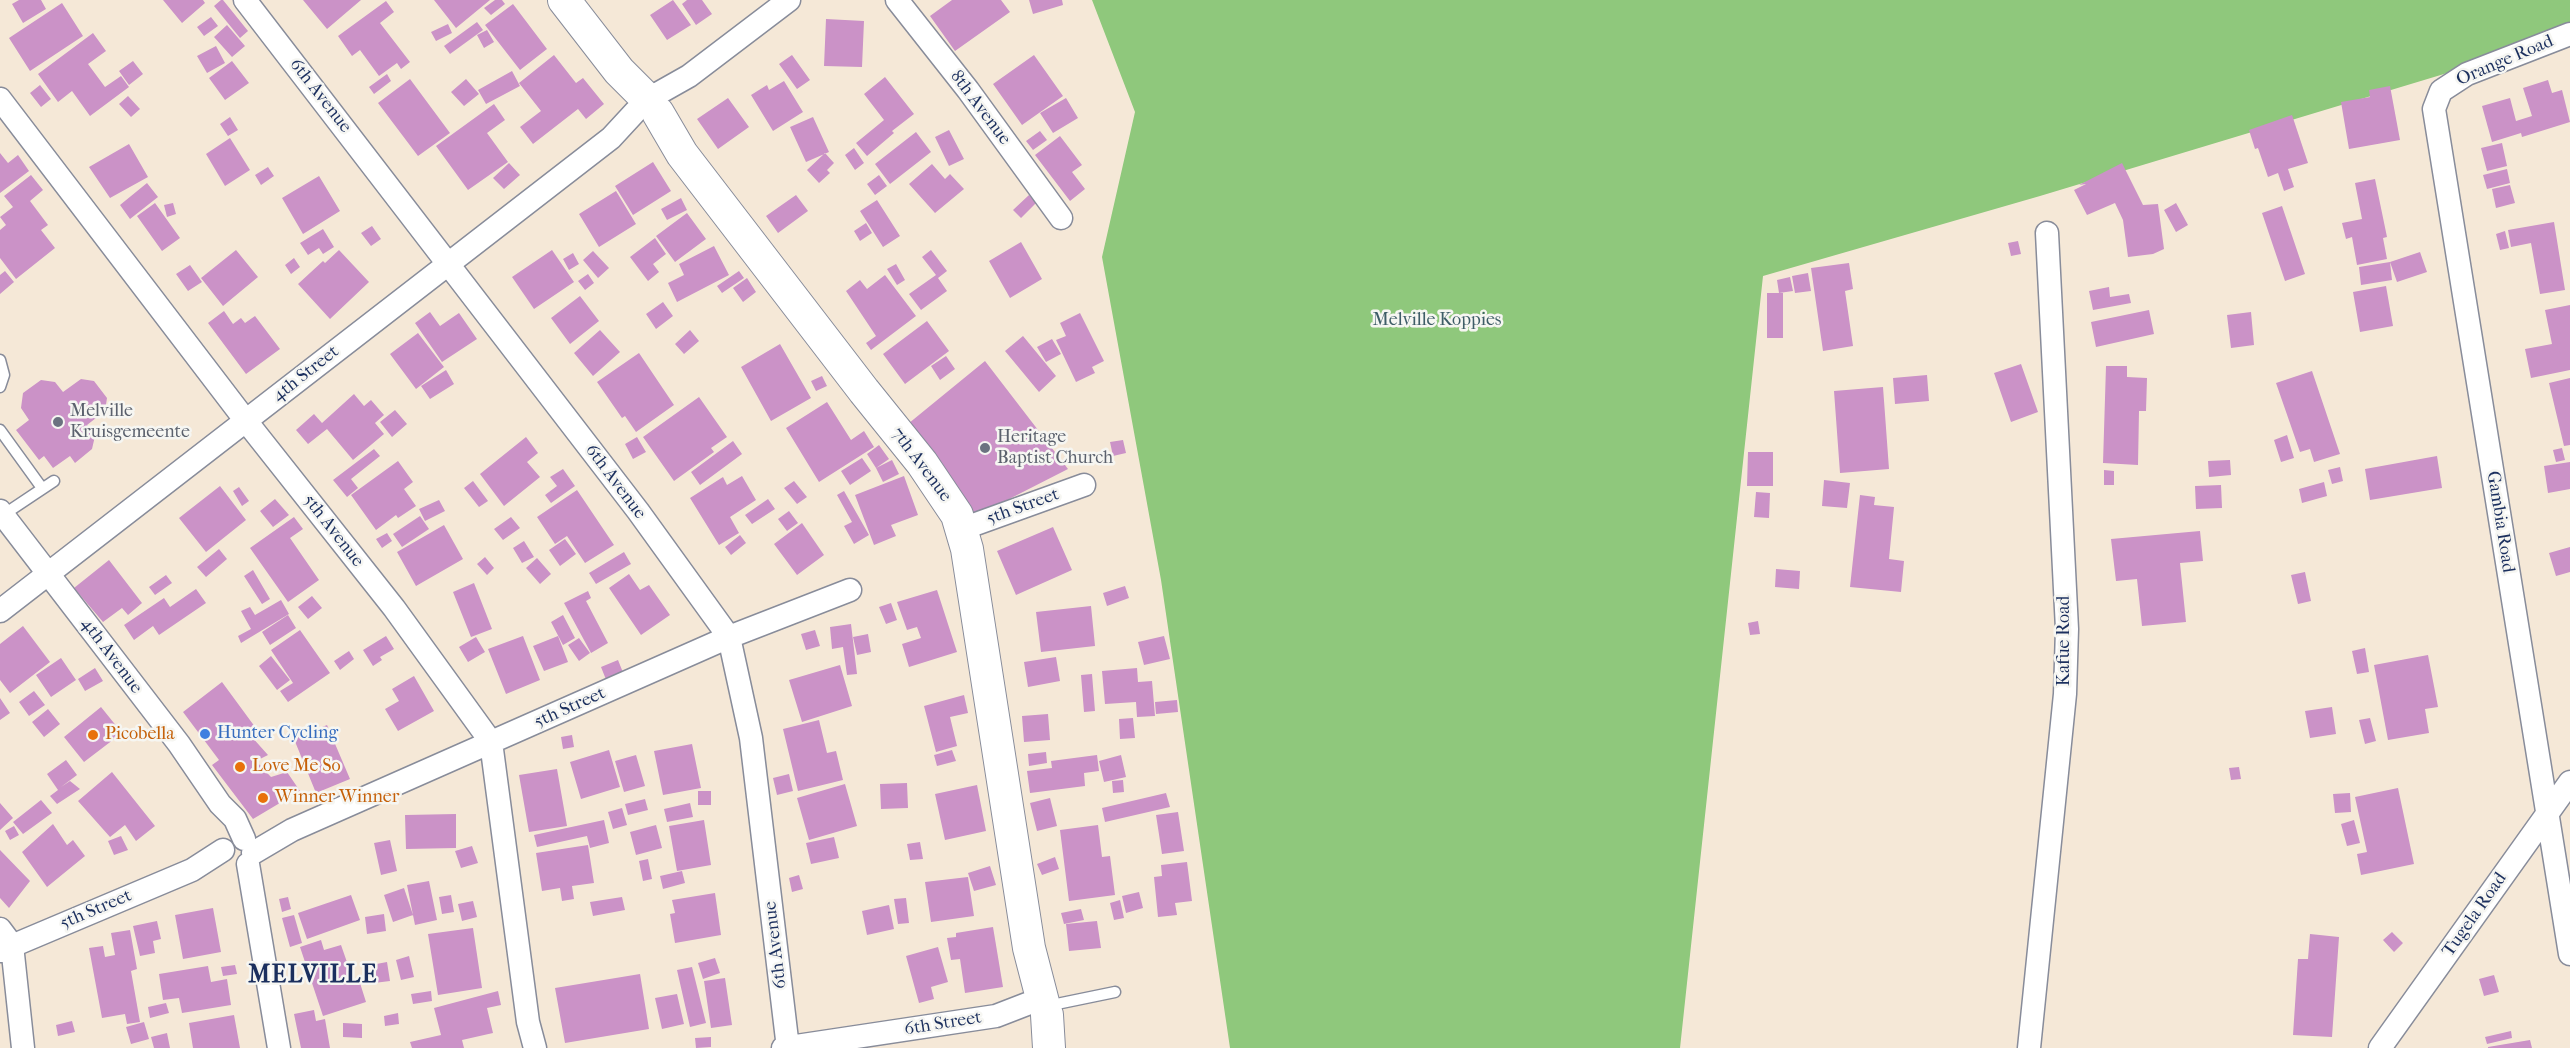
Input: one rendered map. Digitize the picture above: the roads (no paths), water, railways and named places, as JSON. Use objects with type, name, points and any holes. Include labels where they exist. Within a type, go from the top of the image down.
[{"type":"street","name":"6th Avenue","points":[[245,0],[638,511],[729,637],[752,738],[786,1048]]},
{"type":"street","name":"7th Avenue","points":[[564,0],[951,502],[962,529],[1029,948],[1037,1015],[1049,1048]]},
{"type":"street","name":"4th Street","points":[[0,611],[789,0]]},
{"type":"street","name":"8th Avenue","points":[[897,0],[968,90],[1061,219]]},
{"type":"street","name":"Orange Road","points":[[2441,91],[2467,74],[2570,34]]},
{"type":"street","name":"Gambia Road","points":[[2441,91],[2434,109],[2436,134],[2570,954]]},
{"type":"street","name":"5th Avenue","points":[[0,99],[246,421],[394,608],[491,742],[528,1022],[529,1048]]},
{"type":"street","name":"Kafue Road","points":[[2029,1048],[2065,694],[2067,629],[2048,233]]},
{"type":"street","name":"5th Street","points":[[962,529],[1084,485]]},
{"type":"street","name":"4th Avenue","points":[[2,513],[179,744],[220,804],[235,819],[239,852],[254,908],[279,1048]]},
{"type":"street","name":"5th Street","points":[[4,942],[292,830],[729,637],[850,590]]},
{"type":"street","name":"Tugela Road","points":[[2380,1048],[2570,782]]},
{"type":"street","points":[[4,942],[23,1048]]},
{"type":"street","name":"6th Street","points":[[786,1048],[996,1016],[1037,1015]]},
{"type":"street","name":"5th Avenue","points":[[528,1022],[535,1048]]},
{"type":"lane","points":[[0,360],[4,375],[0,387]]},
{"type":"lane","points":[[0,430],[42,488]]},
{"type":"lane","points":[[2,513],[54,481]]},
{"type":"lane","points":[[1037,1015],[1115,992]]},
{"type":"place","name":"Melville Kruisgemeente","points":[[58,422]]},
{"type":"place","name":"Heritage Baptist Church","points":[[985,448]]},
{"type":"place","name":"Hunter Cycling","points":[[205,734]]},
{"type":"place","name":"Picobella","points":[[93,735]]},
{"type":"place","name":"Love Me So","points":[[240,767]]},
{"type":"place","name":"Winner Winner","points":[[263,798]]},
{"type":"district","name":"MELVILLE","points":[[313,976]]},
{"type":"park label","name":"Melville Koppies","points":[[1437,321]]}]
